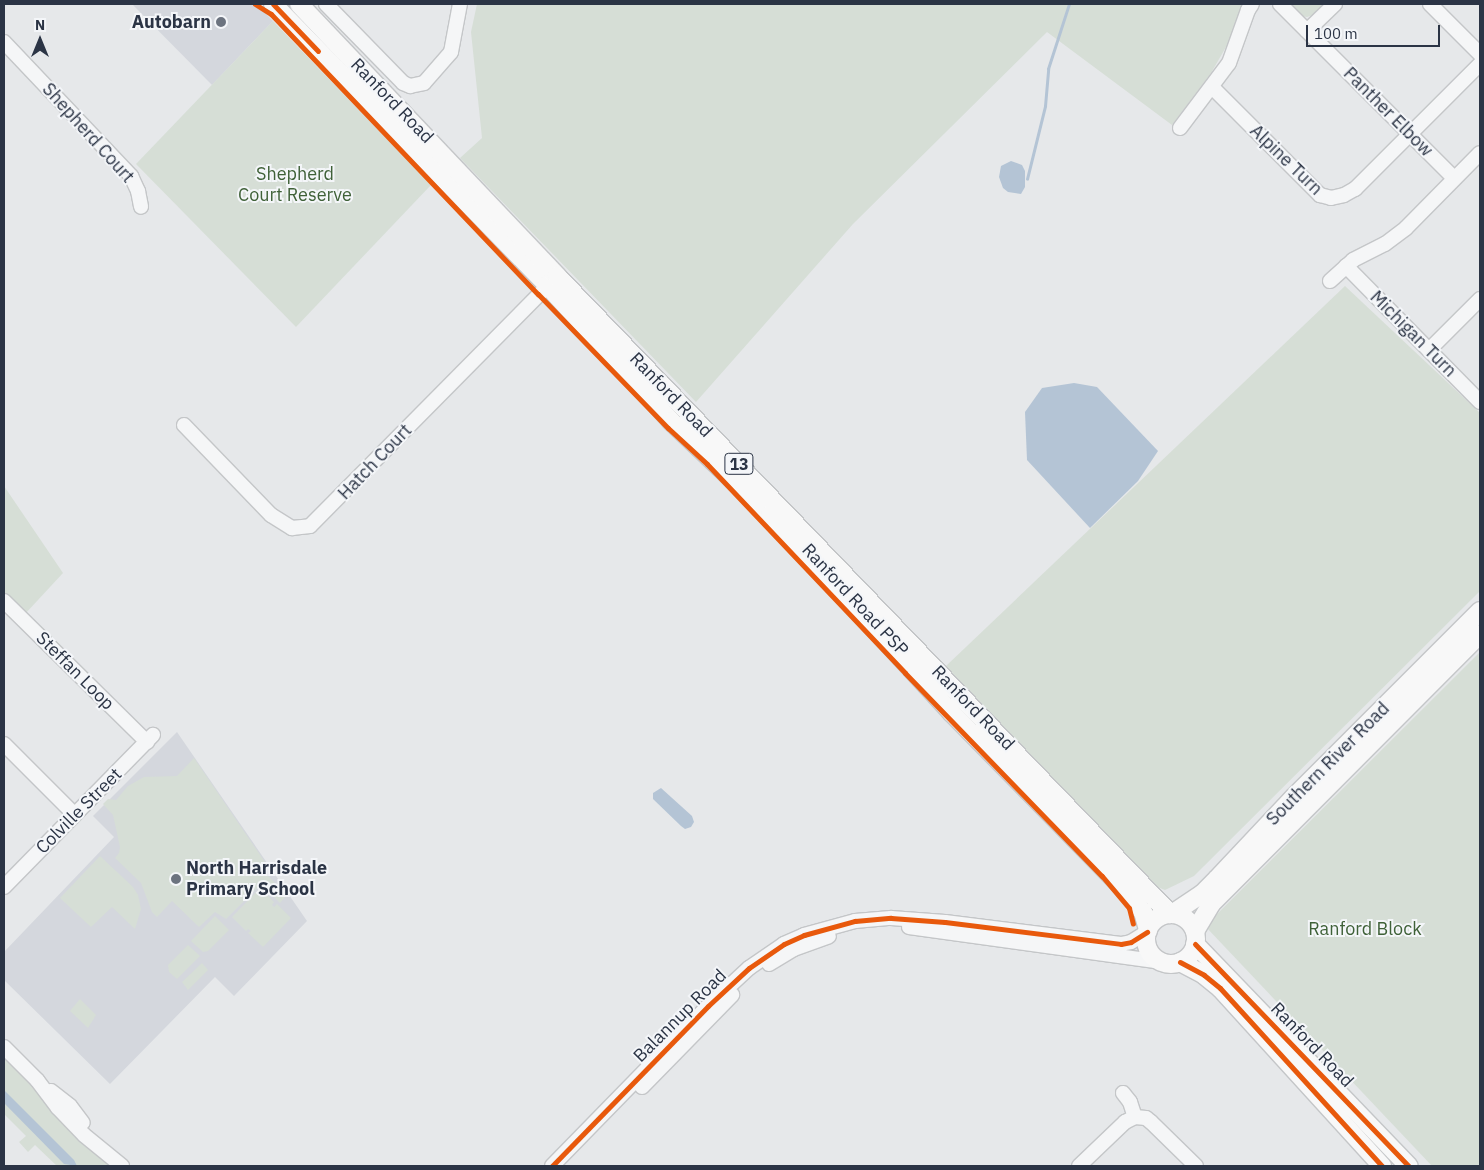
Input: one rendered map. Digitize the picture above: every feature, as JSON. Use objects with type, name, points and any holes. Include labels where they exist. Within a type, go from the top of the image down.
[{"type":"main road","name":"Ranford Road","points":[[273,4],[552,281],[1171,914]]},
{"type":"main road","name":"Ranford Road","points":[[299,4],[552,281],[671,420],[770,515],[951,712],[1132,897],[1143,912],[1147,931]]},
{"type":"main road","name":"Southern River Road","points":[[1171,914],[1202,894],[1294,797],[1480,611]]},
{"type":"main road","name":"Southern River Road","points":[[1195,938],[1211,904],[1480,634]]},
{"type":"main road","points":[[1147,931],[1156,919],[1171,914]]},
{"type":"main road","name":"13","points":[[1171,914],[1188,920],[1195,938]]},
{"type":"main road","name":"13","points":[[1147,931],[1146,940],[1149,950],[1161,962]]},
{"type":"main road","name":"Ranford Road","points":[[1195,938],[1409,1166]]},
{"type":"main road","points":[[1161,962],[1180,962],[1190,955],[1195,938]]},
{"type":"main road","name":"Ranford Road","points":[[1180,962],[1204,975],[1220,988],[1382,1166]]},
{"type":"street","points":[[326,4],[403,83],[410,86],[424,83],[451,52],[460,4]]},
{"type":"street","points":[[1180,128],[1212,87],[1234,54],[1248,10],[1252,4]]},
{"type":"street","name":"Panther Elbow","points":[[1280,4],[1454,178]]},
{"type":"street","points":[[1307,31],[1335,4]]},
{"type":"street","points":[[1430,4],[1480,54]]},
{"type":"street","name":"Shepherd Court","points":[[4,42],[131,176],[138,191],[141,207]]},
{"type":"street","points":[[1410,135],[1480,64]]},
{"type":"street","name":"Alpine Turn","points":[[1212,87],[1325,198],[1337,198],[1351,192],[1410,135]]},
{"type":"street","points":[[1330,281],[1361,255],[1385,244],[1406,228],[1480,153]]},
{"type":"street","name":"Michigan Turn","points":[[1346,266],[1480,402]]},
{"type":"street","name":"Hatch Court","points":[[184,424],[271,515],[292,528],[310,526],[552,281]]},
{"type":"street","points":[[1429,350],[1480,298]]},
{"type":"street","name":"Steffan Loop","points":[[4,601],[150,738]]},
{"type":"street","name":"Colville Street","points":[[4,887],[150,738]]},
{"type":"street","points":[[4,744],[75,815]]},
{"type":"street","name":"Balannup Road","points":[[564,1166],[749,968],[784,944],[804,935],[855,921],[916,919],[1121,944],[1135,940],[1147,931]]},
{"type":"street","name":"Balannup Road","points":[[552,1166],[698,1023],[744,983],[775,960],[826,937],[866,928],[906,927],[1161,962]]},
{"type":"street","points":[[4,1047],[37,1080],[70,1106],[80,1120],[122,1166]]},
{"type":"street","points":[[1123,1093],[1130,1102],[1135,1117]]},
{"type":"street","points":[[1080,1166],[1125,1122],[1135,1117],[1146,1118],[1151,1122],[1196,1166]]},
{"type":"shaded area","points":[[132,4],[256,4],[273,21],[212,85]]},
{"type":"shaded area","name":"North Harrisdale Primary School","points":[[177,732],[307,921],[234,996],[215,977],[110,1084],[4,980],[4,952],[114,837],[93,816]]},
{"type":"green space","points":[[477,4],[1243,4],[1230,40],[1211,73],[1172,125],[1047,32],[853,224],[696,402],[460,158],[482,138],[471,32]]},
{"type":"green space","points":[[1287,4],[1326,4],[1313,15],[1307,17],[1301,16]]},
{"type":"green space","name":"Shepherd Court Reserve","points":[[273,21],[431,185],[296,327],[136,164]]},
{"type":"green space","points":[[1345,286],[1480,413],[1480,591],[1194,876],[1165,890],[1150,884],[946,666]]},
{"type":"green space","points":[[4,486],[63,573],[25,614],[4,594]]},
{"type":"green space","name":"Ranford Block","points":[[1480,652],[1480,1166],[1432,1166],[1205,926]]},
{"type":"green space","points":[[194,758],[267,865],[262,870],[287,895],[280,903],[261,884],[226,919],[215,912],[199,927],[172,901],[157,917],[152,912],[141,883],[115,858],[119,853],[120,847],[113,815],[103,804],[108,799],[116,800],[128,786],[144,777],[177,776]]},
{"type":"green space","points":[[100,856],[133,887],[138,895],[141,909],[135,929],[112,907],[91,927],[60,898]]},
{"type":"green space","points":[[260,888],[274,902],[272,905],[274,907],[277,904],[291,918],[263,947],[248,933],[251,931],[248,929],[246,931],[232,917]]},
{"type":"green space","points":[[215,916],[229,930],[208,951],[203,952],[191,941]]},
{"type":"green space","points":[[188,945],[200,956],[177,979],[169,972],[168,965]]},
{"type":"green space","points":[[202,963],[208,970],[188,990],[182,982]]},
{"type":"green space","points":[[80,999],[96,1015],[88,1028],[70,1011]]},
{"type":"green space","points":[[4,1054],[116,1166],[57,1166],[35,1145],[28,1152],[19,1142],[26,1136],[4,1114]]},
{"type":"water","points":[[1011,161],[1022,165],[1025,171],[1025,187],[1021,194],[1008,192],[1003,188],[999,177],[1001,166]]},
{"type":"water","points":[[1074,383],[1097,387],[1158,451],[1138,481],[1090,528],[1027,460],[1025,412],[1042,388]]},
{"type":"water","points":[[661,788],[692,816],[694,822],[691,827],[685,829],[653,799],[653,793]]},
{"type":"water","points":[[4,1090],[74,1160],[77,1166],[64,1164],[4,1103]]},
{"type":"waterway","points":[[1027,179],[1045,106],[1048,69],[1069,4]]},
{"type":"cycle path","name":"Ranford Road PSP","points":[[255,4],[271,14],[538,294],[668,428],[707,464],[905,673],[1102,876],[1129,908],[1133,924]]},
{"type":"cycle path","points":[[273,4],[318,51]]},
{"type":"cycle path","points":[[552,1166],[708,1006],[749,968],[784,944],[804,935],[855,921],[891,918],[945,922],[1121,944],[1131,942],[1147,932]]},
{"type":"cycle path","points":[[1195,944],[1409,1166]]},
{"type":"cycle path","points":[[1180,962],[1204,975],[1220,988],[1382,1166]]},
{"type":"place","name":"Autobarn","points":[[221,22]]},
{"type":"place","name":"North Harrisdale Primary School","points":[[176,879]]}]
